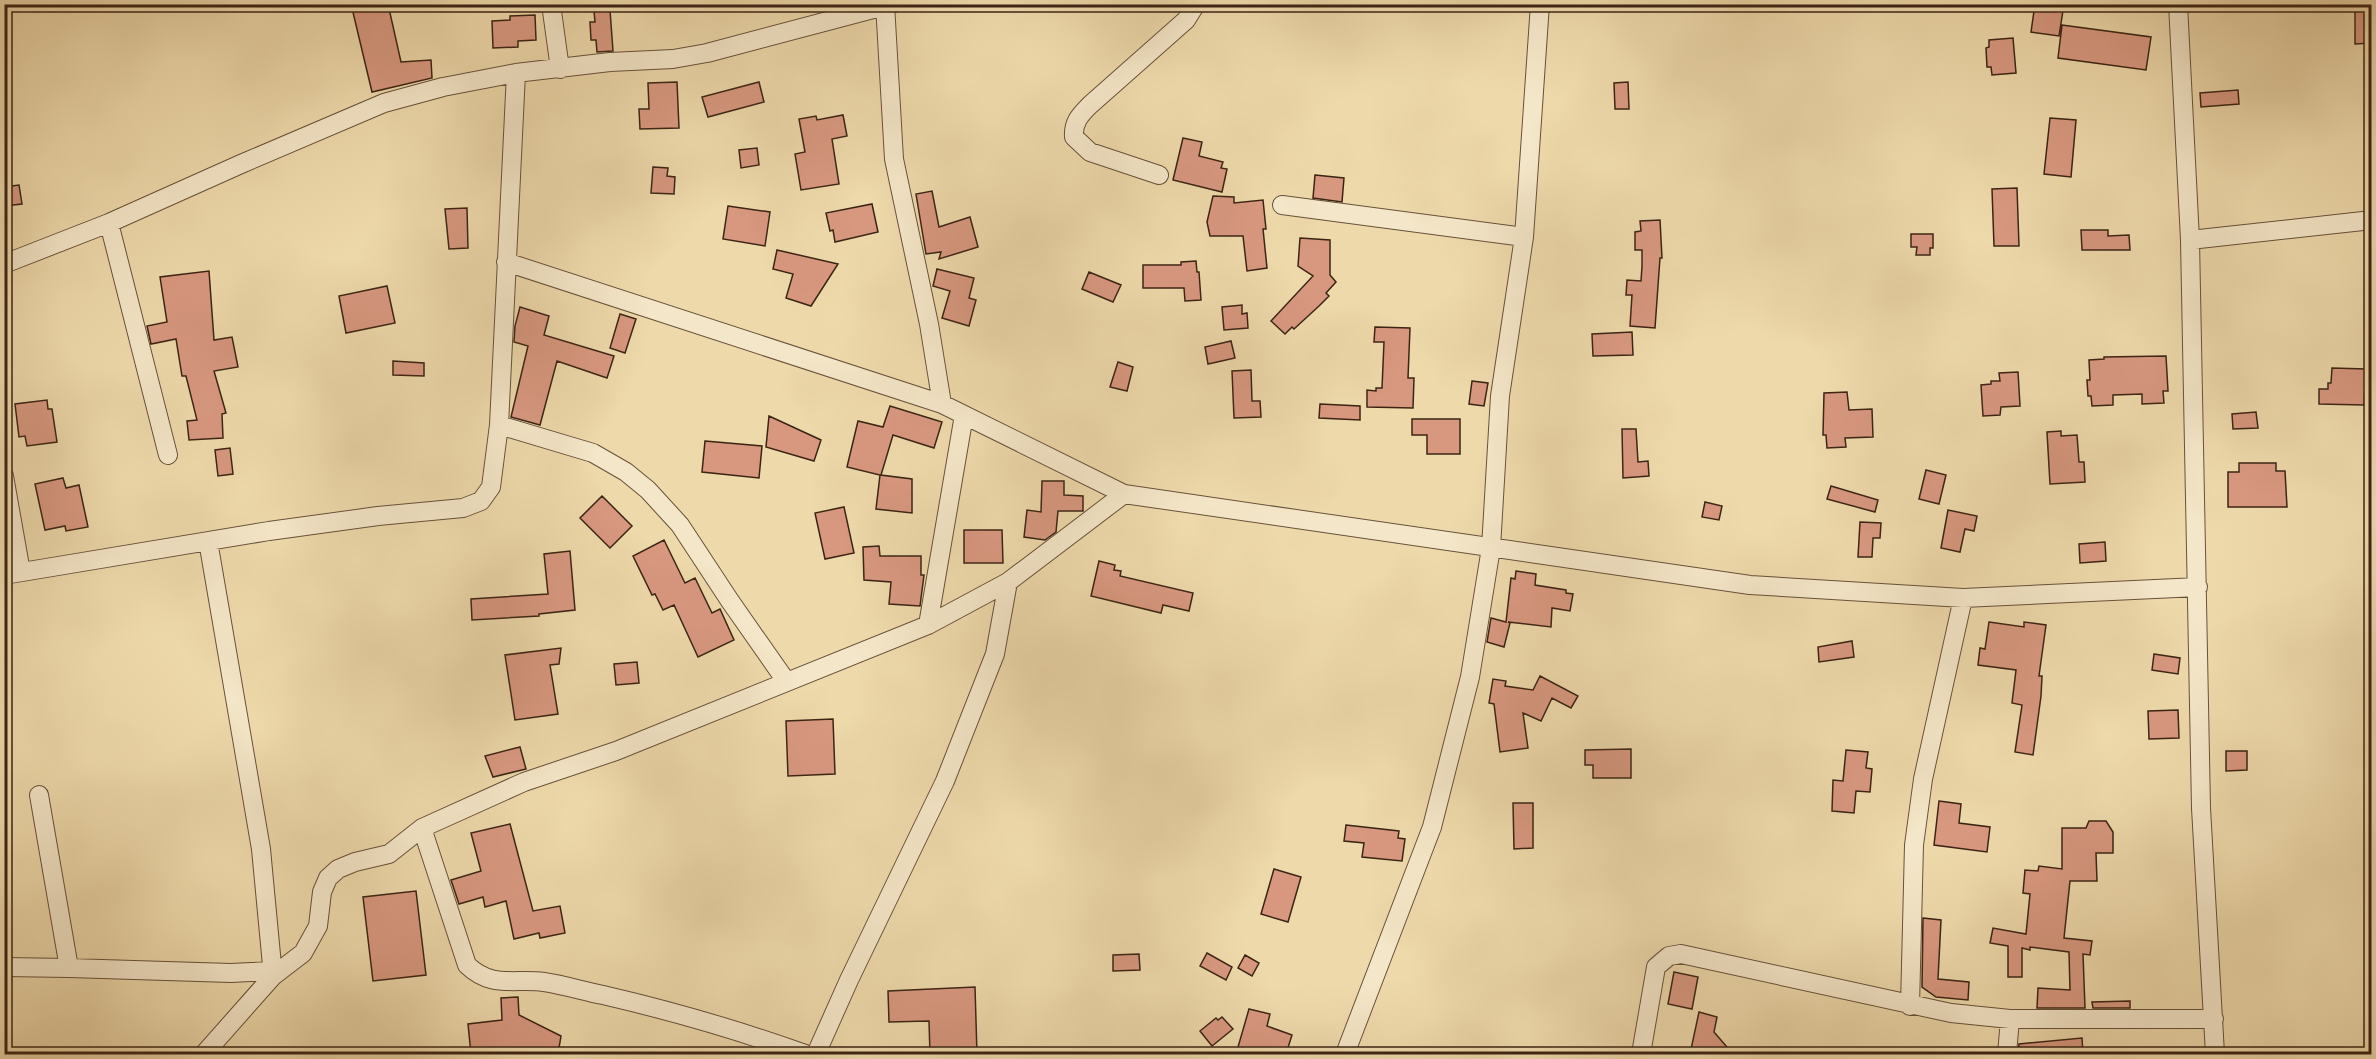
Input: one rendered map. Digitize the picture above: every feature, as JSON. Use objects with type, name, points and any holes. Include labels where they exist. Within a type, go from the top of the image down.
[{"type":"street","points":[[551,4],[560,69]]},
{"type":"street","points":[[1159,175],[1090,152],[1074,137],[1073,129],[1076,120],[1090,105],[1186,21],[1196,4]]},
{"type":"street","points":[[1345,1054],[1432,827],[1470,677],[1491,548],[1500,396],[1524,237],[1540,4]]},
{"type":"street","points":[[2178,4],[2190,240],[2201,808],[2215,1054]]},
{"type":"street","points":[[4,264],[109,223],[384,103],[442,87],[516,74],[707,53],[888,5],[894,159],[929,324],[942,404]]},
{"type":"street","points":[[4,476],[13,574],[208,541],[378,516],[463,508],[481,501],[491,487],[499,425],[516,74]]},
{"type":"street","points":[[1282,205],[1524,237]]},
{"type":"street","points":[[2190,240],[2372,220]]},
{"type":"street","points":[[109,223],[168,455]]},
{"type":"street","points":[[506,262],[942,404],[1124,494],[1750,585],[1963,598],[2198,587]]},
{"type":"street","points":[[928,625],[964,415]]},
{"type":"street","points":[[499,425],[593,453],[626,472],[648,490],[680,525],[729,601],[786,681]]},
{"type":"street","points":[[210,1053],[272,974],[303,953],[318,926],[322,892],[328,878],[338,869],[355,862],[389,854],[422,828],[524,782],[616,751],[928,625],[1008,582],[1124,494]]},
{"type":"street","points":[[208,541],[261,849],[272,974]]},
{"type":"street","points":[[816,1054],[945,781],[995,654],[1008,582]]},
{"type":"street","points":[[1910,1006],[1914,845],[1933,732],[1963,598]]},
{"type":"street","points":[[39,795],[69,968]]},
{"type":"street","points":[[422,828],[467,965],[477,974],[489,980],[544,982],[621,999],[729,1027],[805,1054]]},
{"type":"street","points":[[1641,1054],[1656,967],[1669,956],[1681,954],[1910,1006],[1951,1013],[2010,1019],[2214,1019]]},
{"type":"street","points":[[4,967],[272,974]]},
{"type":"street","points":[[2007,1054],[2010,1019]]},
{"type":"building","points":[[351,4],[388,4],[401,62],[431,60],[432,78],[372,92]]},
{"type":"building","points":[[2035,4],[2064,4],[2059,36],[2031,32]]},
{"type":"building","points":[[2355,4],[2372,4],[2372,43],[2355,44]]},
{"type":"building","points":[[610,10],[613,51],[597,52],[596,40],[591,40],[590,22],[595,22],[594,11]]},
{"type":"building","points":[[535,15],[536,40],[518,41],[518,47],[493,48],[492,21],[510,20],[510,16]]},
{"type":"building","points":[[2062,25],[2151,37],[2146,70],[2058,58]]},
{"type":"building","points":[[2013,38],[2016,73],[1992,75],[1991,67],[1987,67],[1986,48],[1989,47],[1989,40]]},
{"type":"building","points":[[677,82],[679,128],[640,129],[639,109],[649,109],[648,83]]},
{"type":"building","points":[[759,82],[764,102],[708,117],[702,97]]},
{"type":"building","points":[[1628,82],[1629,109],[1615,109],[1614,83]]},
{"type":"building","points":[[2238,90],[2239,104],[2201,107],[2200,93]]},
{"type":"building","points":[[843,115],[847,136],[832,139],[839,184],[801,190],[795,154],[805,152],[799,119],[816,116],[817,120]]},
{"type":"building","points":[[2050,118],[2076,120],[2071,177],[2044,174]]},
{"type":"building","points":[[1183,138],[1202,142],[1199,156],[1223,162],[1221,168],[1227,169],[1222,192],[1173,180]]},
{"type":"building","points":[[757,148],[759,165],[741,168],[739,150]]},
{"type":"building","points":[[653,167],[668,168],[667,176],[675,177],[674,194],[651,193]]},
{"type":"building","points":[[1315,175],[1344,178],[1342,202],[1313,198]]},
{"type":"building","points":[[19,185],[22,204],[4,206],[4,187]]},
{"type":"building","points":[[2017,188],[2019,246],[1994,246],[1992,189]]},
{"type":"building","points":[[932,191],[939,227],[970,217],[978,247],[939,259],[941,252],[926,254],[916,194]]},
{"type":"building","points":[[1213,196],[1234,197],[1234,203],[1263,200],[1267,268],[1247,271],[1243,236],[1210,236],[1207,222]]},
{"type":"building","points":[[872,204],[878,232],[835,242],[826,213]]},
{"type":"building","points":[[728,206],[770,212],[765,246],[723,239]]},
{"type":"building","points":[[467,208],[468,248],[449,249],[445,209]]},
{"type":"building","points":[[1660,220],[1662,258],[1660,258],[1655,328],[1630,326],[1632,295],[1626,295],[1627,280],[1641,281],[1642,266],[1642,250],[1635,250],[1635,232],[1641,231],[1640,221]]},
{"type":"building","points":[[2081,230],[2108,230],[2108,236],[2129,235],[2130,250],[2082,250]]},
{"type":"building","points":[[1911,234],[1933,234],[1933,248],[1930,248],[1930,255],[1916,255],[1917,247],[1911,247]]},
{"type":"building","points":[[1300,238],[1330,240],[1330,275],[1336,282],[1326,293],[1329,296],[1294,329],[1292,327],[1285,334],[1271,321],[1313,276],[1298,266]]},
{"type":"building","points":[[777,250],[838,264],[811,306],[786,298],[793,274],[773,269]]},
{"type":"building","points":[[1196,261],[1201,300],[1185,301],[1184,288],[1143,288],[1143,265],[1181,265],[1181,262]]},
{"type":"building","points":[[937,269],[974,278],[969,298],[976,300],[969,326],[942,318],[950,291],[933,286]]},
{"type":"building","points":[[209,271],[214,340],[232,337],[238,367],[214,371],[226,413],[222,414],[223,438],[189,440],[187,421],[197,420],[186,376],[182,376],[176,339],[151,344],[147,326],[167,322],[160,277]]},
{"type":"building","points":[[1089,272],[1121,285],[1113,302],[1082,289]]},
{"type":"building","points":[[387,286],[395,323],[346,333],[339,296]]},
{"type":"building","points":[[1242,305],[1242,314],[1247,313],[1248,328],[1224,330],[1222,307]]},
{"type":"building","points":[[520,307],[549,316],[544,335],[614,356],[607,378],[557,361],[540,425],[511,417],[528,346],[514,342]]},
{"type":"building","points":[[620,314],[636,319],[625,353],[610,348]]},
{"type":"building","points":[[1375,327],[1410,328],[1408,378],[1414,378],[1413,408],[1367,407],[1367,390],[1376,391],[1376,388],[1382,388],[1384,342],[1374,342]]},
{"type":"building","points":[[1632,332],[1633,355],[1593,356],[1592,334]]},
{"type":"building","points":[[1231,341],[1235,358],[1208,364],[1205,347]]},
{"type":"building","points":[[2166,356],[2168,391],[2163,391],[2164,403],[2142,404],[2142,394],[2113,395],[2113,405],[2092,406],[2091,396],[2088,396],[2089,360],[2104,359],[2104,357]]},
{"type":"building","points":[[393,361],[424,363],[424,376],[393,375]]},
{"type":"building","points":[[1118,362],[1133,367],[1127,391],[1110,387]]},
{"type":"building","points":[[2332,368],[2366,369],[2364,405],[2319,404],[2319,389],[2328,389],[2328,383],[2331,383]]},
{"type":"building","points":[[1251,370],[1252,401],[1260,401],[1261,417],[1234,418],[1232,371]]},
{"type":"building","points":[[2018,372],[2020,406],[2001,407],[2000,415],[1983,416],[1981,385],[1991,384],[1991,381],[2000,381],[1999,373]]},
{"type":"building","points":[[1472,381],[1488,383],[1484,406],[1469,404]]},
{"type":"building","points":[[1847,392],[1849,410],[1872,409],[1873,437],[1845,438],[1846,447],[1827,448],[1826,435],[1823,435],[1824,393]]},
{"type":"building","points":[[47,400],[48,409],[52,409],[57,442],[27,446],[25,436],[19,437],[15,404]]},
{"type":"building","points":[[1320,404],[1360,406],[1360,420],[1319,418]]},
{"type":"building","points":[[890,406],[942,422],[934,448],[893,435],[881,475],[912,479],[912,513],[876,509],[880,475],[847,467],[858,421],[883,427]]},
{"type":"building","points":[[2256,412],[2258,428],[2233,429],[2232,414]]},
{"type":"building","points":[[769,416],[821,440],[814,461],[766,447]]},
{"type":"building","points":[[1412,419],[1460,419],[1460,454],[1427,454],[1427,435],[1412,435]]},
{"type":"building","points":[[1622,429],[1636,429],[1638,462],[1648,461],[1649,476],[1623,478]]},
{"type":"building","points":[[2061,431],[2061,436],[2077,435],[2079,462],[2084,462],[2085,482],[2050,484],[2047,432]]},
{"type":"building","points":[[705,441],[762,446],[759,478],[702,472]]},
{"type":"building","points":[[230,448],[233,474],[218,476],[215,450]]},
{"type":"building","points":[[2239,463],[2276,463],[2276,471],[2285,471],[2287,507],[2228,507],[2228,472],[2239,472]]},
{"type":"building","points":[[1926,470],[1946,475],[1939,504],[1919,499]]},
{"type":"building","points":[[63,478],[66,488],[79,485],[88,527],[66,531],[65,526],[45,530],[35,484]]},
{"type":"building","points":[[1042,481],[1064,481],[1064,495],[1083,496],[1083,511],[1058,511],[1056,532],[1045,540],[1024,537],[1027,510],[1041,512]]},
{"type":"building","points":[[1831,486],[1878,500],[1875,512],[1827,499]]},
{"type":"building","points":[[602,496],[632,526],[610,548],[580,518]]},
{"type":"building","points":[[1705,502],[1722,506],[1719,520],[1702,517]]},
{"type":"building","points":[[844,507],[854,553],[825,559],[815,513]]},
{"type":"building","points":[[1948,510],[1977,516],[1974,531],[1965,529],[1960,552],[1941,548]]},
{"type":"building","points":[[1860,522],[1881,523],[1880,538],[1873,538],[1872,557],[1858,557]]},
{"type":"building","points":[[964,530],[1002,530],[1003,563],[964,563]]},
{"type":"building","points":[[664,540],[685,583],[695,578],[712,613],[720,609],[734,640],[698,657],[674,605],[663,610],[655,594],[652,595],[633,556]]},
{"type":"building","points":[[2105,542],[2106,561],[2080,563],[2079,544]]},
{"type":"building","points":[[879,546],[880,556],[921,556],[921,575],[924,575],[920,606],[889,604],[891,582],[864,580],[863,547]]},
{"type":"building","points":[[570,551],[575,610],[539,614],[539,616],[472,620],[471,599],[548,594],[544,554]]},
{"type":"building","points":[[1099,561],[1115,565],[1114,570],[1121,571],[1120,576],[1193,593],[1189,611],[1163,605],[1161,613],[1091,596]]},
{"type":"building","points":[[1516,571],[1536,574],[1535,585],[1566,590],[1566,593],[1573,594],[1570,611],[1552,608],[1551,627],[1508,622],[1510,623],[1504,647],[1487,642],[1491,618],[1506,622],[1511,578],[1515,579]]},
{"type":"building","points":[[1989,622],[2024,627],[2024,622],[2046,625],[2039,676],[2042,676],[2041,696],[2033,755],[2015,752],[2022,705],[2012,703],[2016,670],[1978,665],[1980,648],[1985,649]]},
{"type":"building","points":[[1852,641],[1854,657],[1819,662],[1818,647]]},
{"type":"building","points":[[561,648],[559,664],[550,665],[558,714],[515,720],[505,655]]},
{"type":"building","points":[[2154,654],[2180,658],[2178,674],[2152,670]]},
{"type":"building","points":[[637,662],[639,683],[616,685],[614,664]]},
{"type":"building","points":[[1540,676],[1578,696],[1571,708],[1552,698],[1541,721],[1523,713],[1528,748],[1500,752],[1494,704],[1489,703],[1493,679],[1506,681],[1505,686],[1533,690]]},
{"type":"building","points":[[2178,710],[2179,738],[2149,739],[2148,711]]},
{"type":"building","points":[[833,719],[835,774],[788,776],[786,721]]},
{"type":"building","points":[[520,747],[526,769],[493,777],[485,756]]},
{"type":"building","points":[[1631,749],[1631,778],[1593,778],[1593,765],[1585,765],[1585,750]]},
{"type":"building","points":[[1846,750],[1868,752],[1866,768],[1872,769],[1870,792],[1856,791],[1854,813],[1832,811],[1833,780],[1843,781]]},
{"type":"building","points":[[2226,751],[2247,751],[2247,770],[2226,771]]},
{"type":"building","points":[[1939,801],[1961,804],[1959,823],[1990,827],[1987,852],[1934,845]]},
{"type":"building","points":[[1513,803],[1533,803],[1533,848],[1514,849]]},
{"type":"building","points":[[2089,821],[2106,821],[2113,832],[2113,853],[2096,853],[2097,881],[2070,881],[2064,938],[2092,941],[2090,955],[2083,954],[2085,1008],[2037,1008],[2038,988],[2070,990],[2069,952],[2022,948],[2022,977],[2008,977],[2008,946],[1990,943],[1993,928],[2026,934],[2030,894],[2023,893],[2025,870],[2038,871],[2039,866],[2062,869],[2062,828],[2086,828]]},
{"type":"building","points":[[510,824],[533,911],[560,906],[565,933],[540,938],[539,933],[514,939],[506,901],[485,907],[483,897],[459,904],[451,880],[481,871],[471,833]]},
{"type":"building","points":[[1346,825],[1399,831],[1398,838],[1405,839],[1402,861],[1362,857],[1364,843],[1344,841]]},
{"type":"building","points":[[1274,869],[1301,877],[1288,922],[1261,914]]},
{"type":"building","points":[[416,891],[426,975],[373,981],[363,897]]},
{"type":"building","points":[[1923,918],[1941,920],[1938,979],[1969,982],[1968,1000],[1936,997],[1922,987]]},
{"type":"building","points":[[1207,953],[1232,967],[1226,980],[1200,966]]},
{"type":"building","points":[[1139,954],[1140,970],[1113,971],[1113,955]]},
{"type":"building","points":[[1245,955],[1259,963],[1252,976],[1238,968]]},
{"type":"building","points":[[1674,972],[1698,977],[1692,1009],[1668,1004]]},
{"type":"building","points":[[975,987],[977,1054],[930,1054],[929,1021],[889,1022],[888,991]]},
{"type":"building","points":[[518,997],[519,1015],[561,1036],[558,1054],[471,1054],[468,1024],[502,1020],[501,998]]},
{"type":"building","points":[[2130,1001],[2130,1008],[2093,1008],[2092,1002]]},
{"type":"building","points":[[1249,1009],[1270,1014],[1267,1026],[1292,1035],[1286,1054],[1236,1054]]},
{"type":"building","points":[[1699,1012],[1717,1017],[1714,1032],[1733,1054],[1690,1054]]},
{"type":"building","points":[[1222,1017],[1233,1029],[1212,1046],[1200,1031],[1216,1018],[1218,1020]]},
{"type":"building","points":[[2082,1038],[2083,1054],[2018,1054],[2019,1044]]}]
